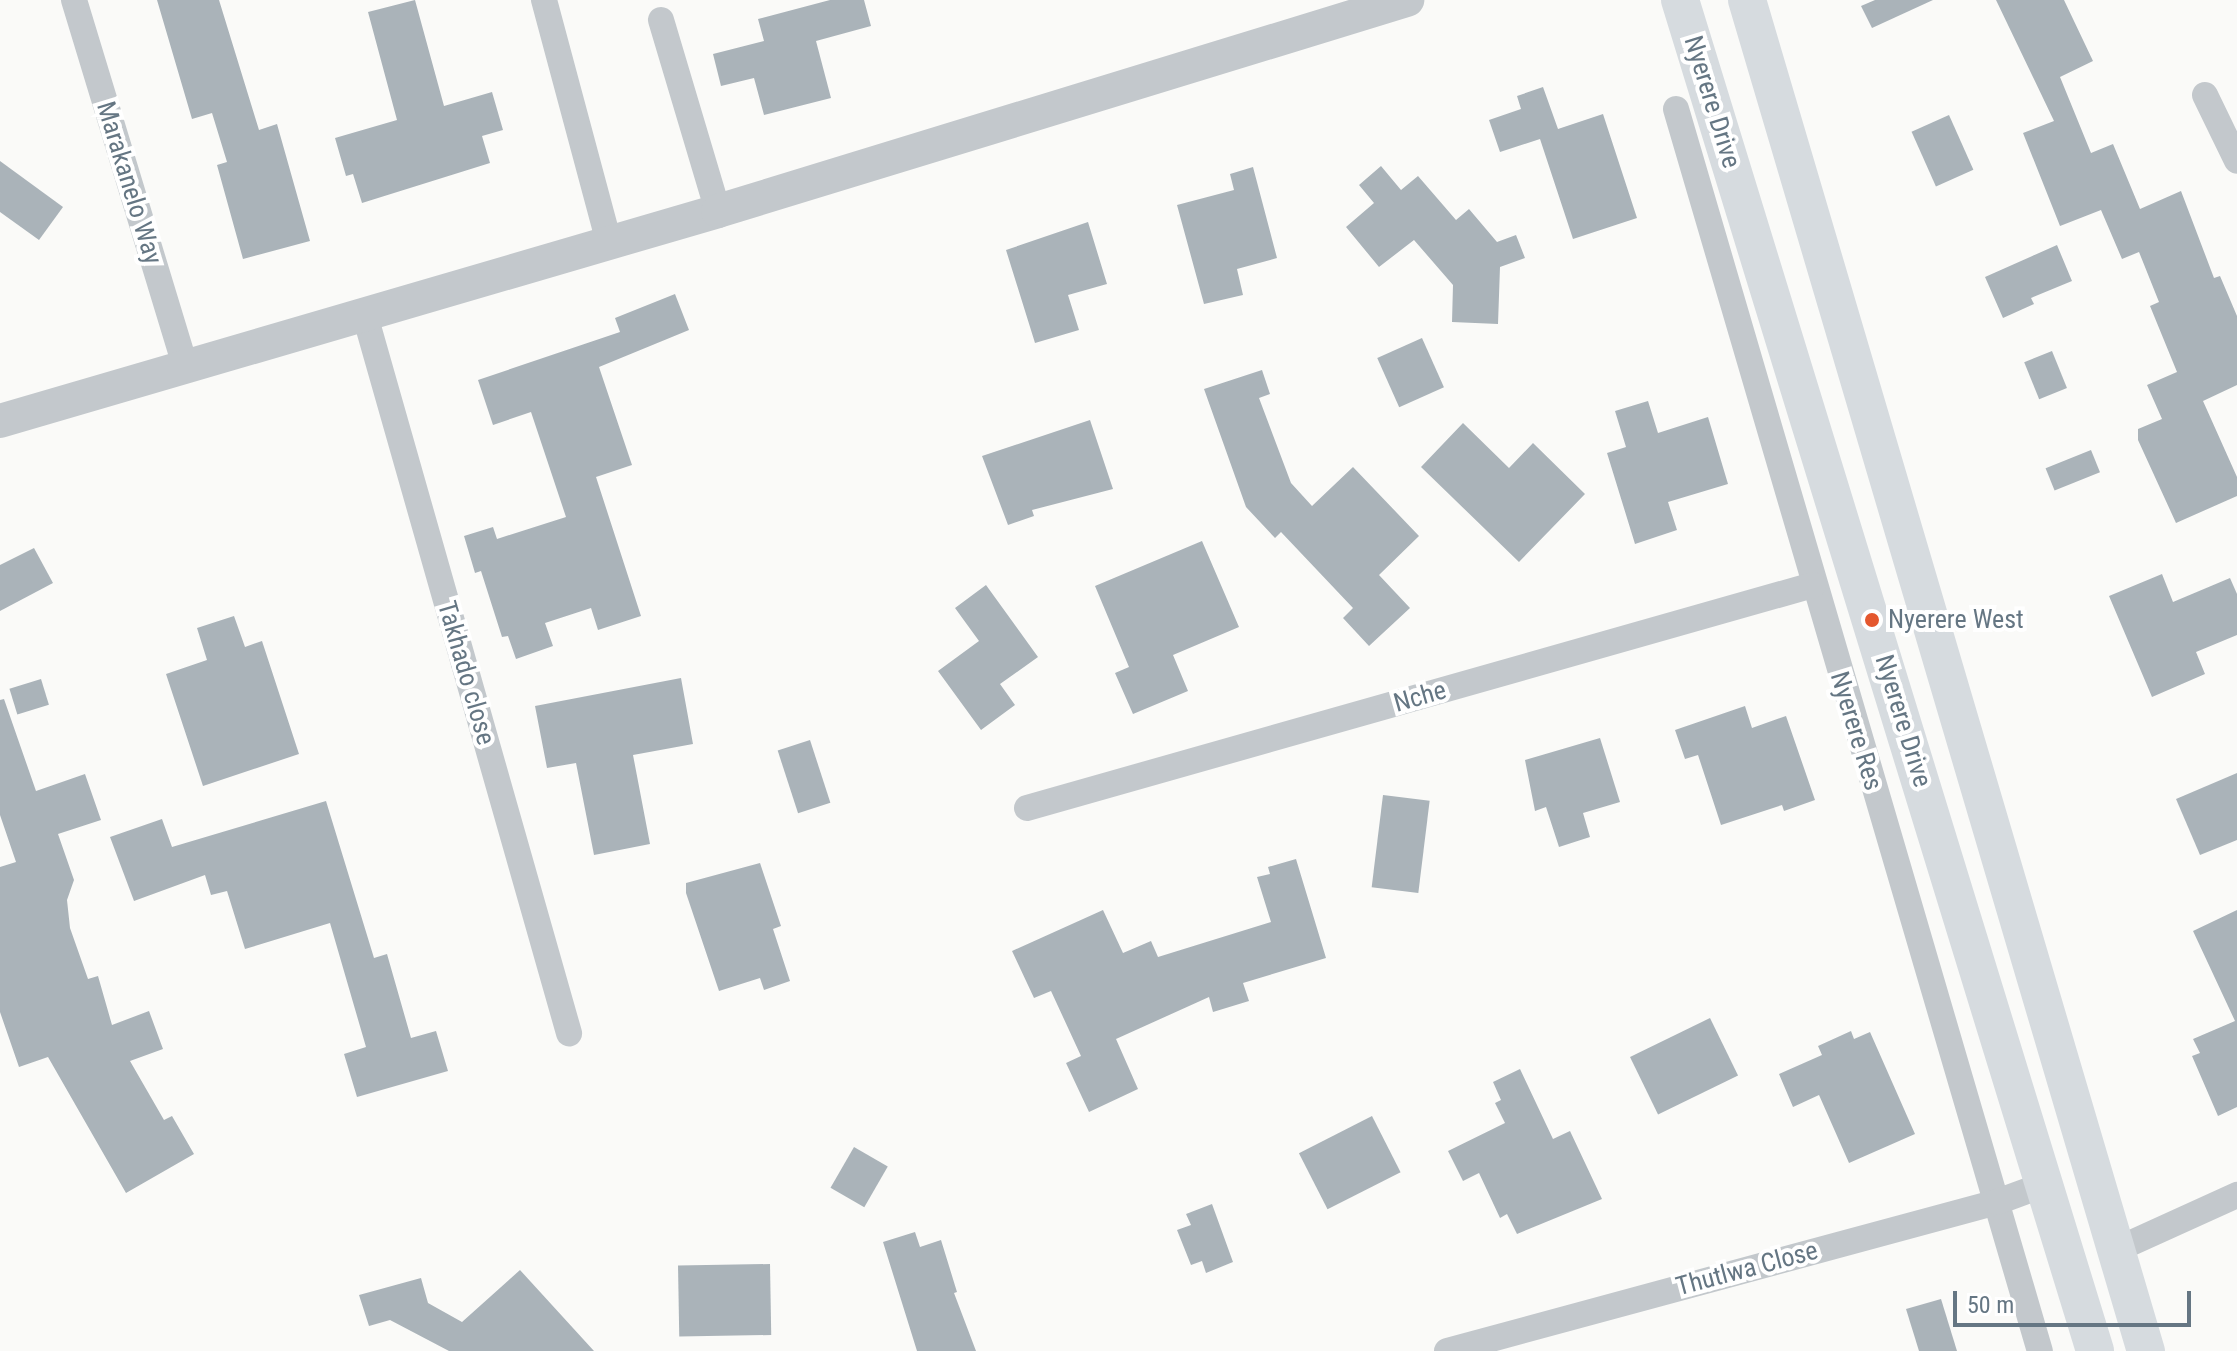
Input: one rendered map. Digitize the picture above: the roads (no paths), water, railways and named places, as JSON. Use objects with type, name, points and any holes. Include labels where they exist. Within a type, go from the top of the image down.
[{"type":"main road","name":"Nyerere Drive","points":[[1680,0],[2095,1351]]},
{"type":"main road","points":[[1747,0],[2146,1351]]},
{"type":"street","name":"Marakanelo Way","points":[[74,0],[185,366]]},
{"type":"street","points":[[544,0],[562,77],[609,242]]},
{"type":"street","points":[[0,421],[364,312],[718,211],[1407,0]]},
{"type":"street","points":[[661,20],[718,211]]},
{"type":"street","points":[[2205,95],[2237,161]]},
{"type":"street","name":"Nyerere Res","points":[[1676,109],[1813,585],[2040,1351]]},
{"type":"street","name":"Takhado close","points":[[364,312],[569,1033]]},
{"type":"street","name":"Nche","points":[[1027,808],[1813,585]]},
{"type":"street","name":"Thutlwa Close","points":[[1447,1351],[1997,1202],[2046,1184]]},
{"type":"street","points":[[2118,1249],[2237,1195]]},
{"type":"place","name":"Nyerere West","points":[[1872,620]]}]
